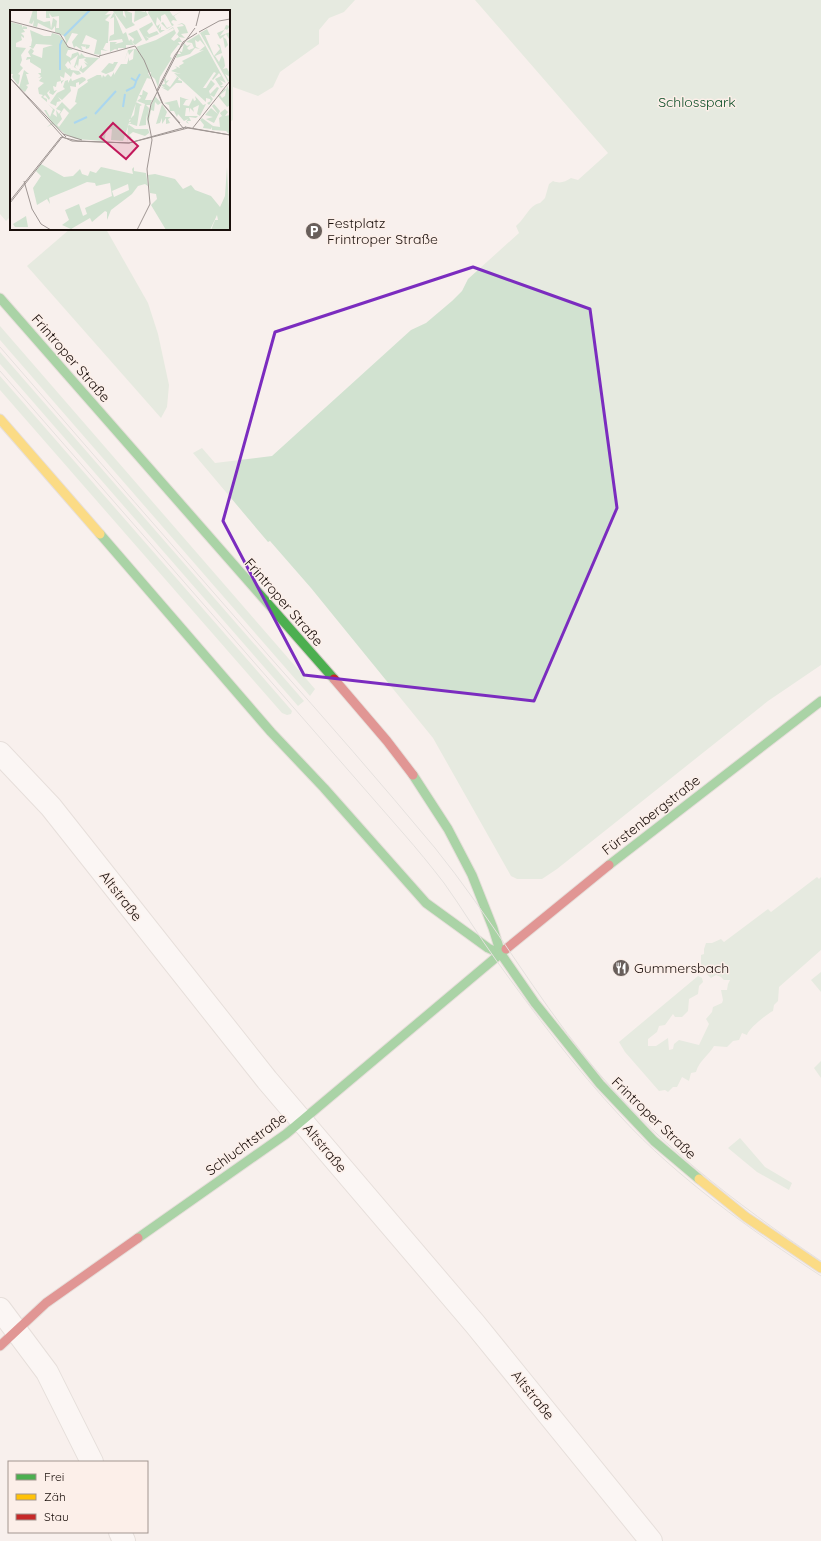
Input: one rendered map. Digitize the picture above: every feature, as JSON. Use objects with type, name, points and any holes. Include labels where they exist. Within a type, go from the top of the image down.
[{"type":"main road","name":"Frintroper Straße","points":[[0,298],[244,576],[410,771],[448,829],[472,875],[501,954],[535,1004],[573,1052],[636,1124],[694,1175],[746,1217],[821,1268]]},
{"type":"main road","name":"Frintroper Straße","points":[[0,419],[271,732],[324,788],[426,903],[488,948],[501,954]]},
{"type":"main road","name":"Fürstenbergstraße","points":[[501,954],[573,893],[821,701]]},
{"type":"main road","name":"Schluchtstraße","points":[[0,1346],[46,1303],[302,1121],[425,1015],[501,954]]},
{"type":"street","name":"Altstraße","points":[[0,753],[51,807],[257,1067],[475,1324],[651,1541]]},
{"type":"street","points":[[0,1309],[48,1372],[92,1461]]},
{"type":"highlighted area","points":[[473,267],[590,309],[617,508],[534,701],[304,675],[223,521],[275,332]]},
{"type":"green space","points":[[0,0],[355,0],[344,12],[329,18],[319,30],[319,44],[280,72],[273,87],[258,96],[233,87],[233,120],[230,122],[230,10],[10,10],[10,217],[6,221],[0,214]]},
{"type":"green space","name":"Schlosspark","points":[[475,0],[821,0],[821,665],[768,701],[557,869],[542,879],[517,879],[511,876],[433,738],[311,588],[270,541],[268,542],[193,453],[202,448],[215,463],[272,456],[411,330],[426,323],[452,301],[462,291],[468,279],[519,233],[516,226],[533,206],[540,203],[545,198],[549,184],[553,181],[567,181],[571,178],[578,180],[608,153]]},
{"type":"green space","points":[[69,230],[107,230],[148,303],[158,334],[169,385],[167,407],[161,418],[27,266]]},
{"type":"green space","points":[[0,326],[315,689],[310,696],[0,340]]},
{"type":"green space","points":[[0,352],[304,701],[298,706],[0,364]]},
{"type":"green space","points":[[0,376],[286,704],[292,711],[291,714],[287,715],[282,713],[0,390]]},
{"type":"green space","points":[[817,877],[819,879],[821,877],[821,950],[779,987],[778,1001],[774,1005],[773,1011],[755,1025],[747,1035],[742,1033],[739,1040],[733,1041],[727,1047],[714,1046],[699,1065],[696,1072],[691,1073],[689,1081],[682,1077],[677,1087],[673,1087],[668,1092],[665,1090],[659,1091],[625,1052],[619,1042],[698,976],[702,978],[703,982],[699,986],[698,994],[689,999],[688,1011],[682,1017],[675,1017],[673,1014],[665,1025],[659,1026],[657,1032],[648,1039],[648,1046],[656,1046],[668,1038],[669,1050],[673,1049],[674,1044],[679,1040],[699,1045],[709,1024],[706,1019],[712,1012],[713,1007],[722,1003],[723,1000],[721,990],[727,990],[730,980],[724,980],[716,975],[711,978],[701,968],[701,955],[704,954],[706,943],[712,943],[721,939],[724,942],[768,909],[771,912]]},
{"type":"green space","points":[[821,972],[821,992],[811,980]]},
{"type":"green space","points":[[821,1061],[821,1078],[814,1068]]},
{"type":"green space","points":[[740,1138],[765,1167],[792,1183],[789,1190],[757,1172],[728,1148]]},
{"type":"tram line","points":[[0,347],[353,751],[435,848],[474,900],[567,1033],[612,1089],[639,1117],[696,1169],[757,1216],[821,1261]]},
{"type":"tram line","points":[[0,371],[419,851],[444,883],[489,951],[541,1020],[572,1060],[621,1117],[690,1182],[742,1222],[821,1276]]},
{"type":"traffic: fast","points":[[0,298],[334,679]]},
{"type":"traffic: fast","points":[[100,534],[271,732],[324,788],[426,903],[488,948],[501,954]]},
{"type":"traffic: fast","points":[[609,865],[821,701]]},
{"type":"traffic: fast","points":[[413,775],[448,829],[472,875],[493,928],[501,954],[535,1003],[600,1084],[654,1141],[699,1179]]},
{"type":"traffic: fast","points":[[138,1238],[286,1134],[506,949]]},
{"type":"traffic: slow","points":[[0,419],[100,534]]},
{"type":"traffic: slow","points":[[699,1179],[746,1217],[821,1268]]},
{"type":"traffic: jam","points":[[334,679],[387,741],[413,775]]},
{"type":"traffic: jam","points":[[506,949],[609,865]]},
{"type":"traffic: jam","points":[[0,1346],[46,1303],[138,1238]]},
{"type":"place","name":"Festplatz Frintroper Straße","points":[[314,231]]},
{"type":"place","name":"Gummersbach","points":[[621,968]]}]
